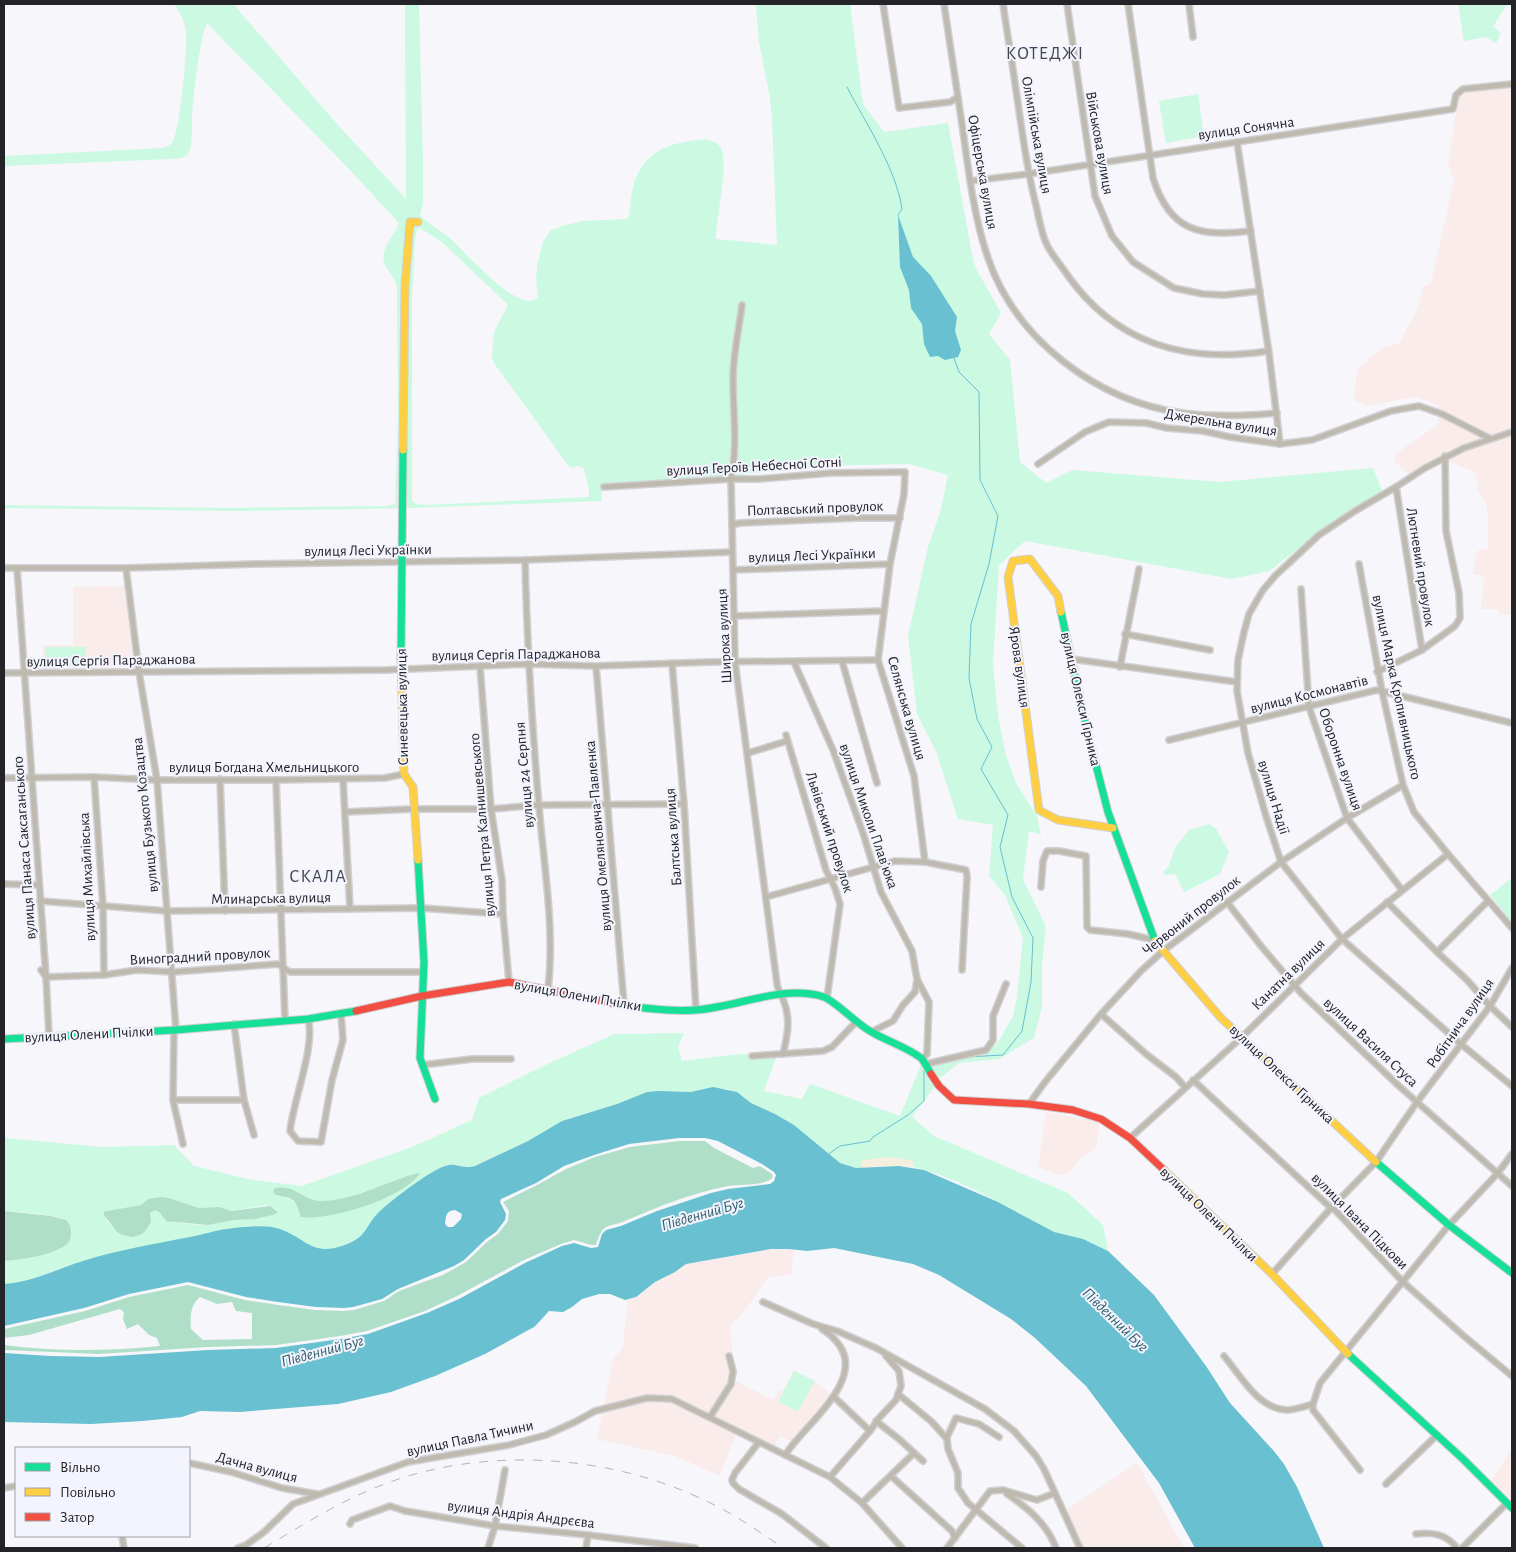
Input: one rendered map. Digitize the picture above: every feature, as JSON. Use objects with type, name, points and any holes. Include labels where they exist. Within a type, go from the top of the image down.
[{"type":"street","points":[[883,4],[899,108],[950,102],[958,97]]},
{"type":"street","name":"Офіцерська вулиця","points":[[944,4],[977,223],[988,259],[1001,289],[1023,323],[1064,363],[1096,384],[1138,402],[1181,413],[1220,416],[1277,413]]},
{"type":"street","name":"Олімпійська вулиця","points":[[1003,4],[1028,174],[1047,245],[1074,285],[1090,303],[1113,322],[1152,343],[1179,351],[1224,356],[1268,350]]},
{"type":"street","name":"Військова вулиця","points":[[1067,4],[1095,196],[1112,236],[1133,262],[1174,288],[1189,292],[1225,295],[1260,291]]},
{"type":"street","points":[[1128,4],[1153,178],[1158,195],[1167,209],[1187,227],[1214,234],[1251,231]]},
{"type":"street","points":[[1188,4],[1193,37]]},
{"type":"street","name":"вулиця Сонячна","points":[[970,181],[1028,174],[1453,109],[1456,95],[1463,89],[1512,84]]},
{"type":"street","points":[[1237,142],[1260,291],[1280,444]]},
{"type":"street","name":"Синевецька вулиця","points":[[418,222],[410,222],[405,285],[400,631],[404,774],[413,787],[424,962],[420,1058],[435,1099]]},
{"type":"street","name":"Широка вулиця","points":[[742,305],[733,376],[735,438],[734,466],[731,479],[735,662],[779,995],[784,1001],[786,1010],[788,1031],[783,1054]]},
{"type":"street","name":"Джерельна вулиця","points":[[1038,464],[1085,432],[1109,422],[1146,423],[1166,428],[1203,431],[1280,444],[1312,440],[1391,411],[1419,406],[1442,414],[1489,438]]},
{"type":"street","name":"вулиця Надії","points":[[1512,432],[1489,438],[1445,456],[1354,511],[1319,535],[1276,575],[1263,590],[1249,614],[1238,660],[1237,682],[1242,723],[1266,816],[1281,862],[1342,939],[1462,1045],[1512,1086]]},
{"type":"street","points":[[1377,672],[1422,650],[1455,626],[1460,618],[1459,593],[1446,532],[1445,456]]},
{"type":"street","name":"вулиця Героїв Небесної Сотні","points":[[604,487],[759,479],[831,473],[905,472]]},
{"type":"street","name":"Селянська вулиця","points":[[905,472],[906,478],[900,518],[890,564],[883,611],[878,660],[914,776],[925,862]]},
{"type":"street","name":"Лютневий провулок","points":[[1396,487],[1422,650]]},
{"type":"street","name":"Полтавський провулок","points":[[732,525],[740,523],[857,518],[900,518]]},
{"type":"street","name":"вулиця Лесі Українки","points":[[4,568],[126,568],[525,560],[732,552]]},
{"type":"street","name":"Ярова вулиця","points":[[1041,575],[1030,559],[1013,560],[1008,577],[1039,810],[1058,820],[1113,828]]},
{"type":"street","name":"вулиця 24 Серпня","points":[[525,560],[528,664],[549,915],[550,966],[548,989]]},
{"type":"street","name":"вулиця Лесі Українки","points":[[734,570],[890,564]]},
{"type":"street","name":"вулиця Марка Кропивницького","points":[[1359,564],[1377,672],[1404,785],[1414,812],[1512,928]]},
{"type":"street","name":"вулиця Панаса Саксаганського","points":[[17,568],[49,1036]]},
{"type":"street","name":"вулиця Бузького Козацтва","points":[[126,568],[139,672],[157,780],[173,972],[175,1030]]},
{"type":"street","points":[[1120,666],[1139,569]]},
{"type":"street","name":"вулиця Олекси Гірника","points":[[1041,575],[1058,596],[1087,730],[1113,828],[1154,940],[1221,1018],[1376,1162],[1449,1225],[1512,1273]]},
{"type":"street","name":"Оборонна вулиця","points":[[1301,590],[1309,707],[1347,818],[1402,890]]},
{"type":"street","points":[[734,616],[883,611]]},
{"type":"street","points":[[1126,634],[1210,650]]},
{"type":"street","points":[[1072,659],[1237,682]]},
{"type":"street","name":"вулиця Сергія Параджанова","points":[[4,673],[402,668],[528,664],[596,666],[878,660]]},
{"type":"street","points":[[842,661],[877,783]]},
{"type":"street","name":"вулиця Миколи Плавʼюка","points":[[794,662],[833,750],[863,833],[881,892],[912,951],[917,979],[929,1002],[927,1054],[924,1062]]},
{"type":"street","name":"Балтська вулиця","points":[[672,663],[684,804],[696,1010]]},
{"type":"street","name":"вулиця Петра Калнишевського","points":[[480,666],[491,809],[502,880],[509,982]]},
{"type":"street","name":"вулиця Омеляновича-Павленка","points":[[596,666],[624,1004]]},
{"type":"street","name":"вулиця Космонавтів","points":[[1169,740],[1377,690],[1512,723]]},
{"type":"street","name":"Львівський провулок","points":[[748,752],[787,738],[830,880],[835,888],[840,904],[827,998]]},
{"type":"street","name":"вулиця Богдана Хмельницького","points":[[4,778],[94,777],[157,780],[276,780],[385,778],[404,774]]},
{"type":"street","name":"вулиця Михайлівська","points":[[94,777],[103,906],[104,975]]},
{"type":"street","points":[[220,779],[225,911]]},
{"type":"street","points":[[343,779],[350,909]]},
{"type":"street","points":[[276,780],[285,1020]]},
{"type":"street","name":"Червоний провулок","points":[[1029,1104],[1101,1014],[1163,951],[1281,862],[1347,818],[1404,785]]},
{"type":"street","points":[[345,812],[414,809],[491,809],[539,805],[684,804]]},
{"type":"street","points":[[1041,887],[1043,861],[1047,851],[1059,851],[1086,856],[1087,927],[1090,930],[1128,934],[1154,940]]},
{"type":"street","name":"Канатна вулиця","points":[[1130,1138],[1242,1037],[1342,939],[1448,854]]},
{"type":"street","points":[[766,897],[895,861],[925,862],[966,870],[962,970]]},
{"type":"street","points":[[4,884],[38,885]]},
{"type":"street","name":"Млинарська вулиця","points":[[40,901],[168,911],[421,908],[503,914]]},
{"type":"street","points":[[1436,952],[1488,901]]},
{"type":"street","name":"вулиця Василя Стуса","points":[[1227,902],[1260,946],[1294,985],[1418,1102],[1512,1186]]},
{"type":"street","points":[[1387,902],[1512,1027]]},
{"type":"street","name":"Виноградний провулок","points":[[46,977],[104,975],[137,970],[173,972],[278,964],[290,972],[423,972]]},
{"type":"street","name":"Робітнича вулиця","points":[[1272,1274],[1330,1208],[1376,1162],[1490,1006],[1512,968]]},
{"type":"street","points":[[41,970],[46,977]]},
{"type":"street","points":[[871,1032],[893,1021],[903,1004],[915,992],[917,979]]},
{"type":"street","name":"вулиця Олени Пчілки","points":[[4,1039],[175,1030],[308,1019],[341,1014],[422,996],[509,982],[624,1004],[661,1009],[696,1010],[779,995],[808,993],[827,998],[871,1032],[900,1045],[924,1062],[939,1086],[954,1100],[1029,1104],[1073,1110],[1101,1119],[1130,1138],[1272,1274],[1346,1352],[1510,1506]]},
{"type":"street","points":[[924,1062],[986,1050],[993,1040],[993,1016],[1006,984]]},
{"type":"street","points":[[308,1019],[311,1029],[290,1132],[298,1141],[321,1142],[332,1080],[342,1040],[341,1014]]},
{"type":"street","points":[[1101,1014],[1146,1054],[1176,1077],[1185,1087]]},
{"type":"street","points":[[752,1056],[823,1051],[832,1047],[856,1022]]},
{"type":"street","points":[[234,1024],[244,1100],[254,1135]]},
{"type":"street","name":"вулиця Олени Пчілки","points":[[175,1030],[173,1100],[183,1144]]},
{"type":"street","points":[[422,1065],[472,1059],[511,1059]]},
{"type":"street","name":"вулиця Івана Підкови","points":[[1193,1080],[1330,1208],[1335,1210],[1403,1282],[1512,1376]]},
{"type":"street","points":[[173,1100],[244,1100]]},
{"type":"street","points":[[1360,1470],[1313,1410],[1320,1383],[1449,1225],[1497,1174],[1512,1154]]},
{"type":"street","points":[[763,1302],[826,1331],[843,1348],[846,1356],[844,1380],[834,1397],[793,1442],[785,1455]]},
{"type":"street","points":[[813,1324],[837,1331],[876,1348],[985,1409],[1014,1431],[1036,1456],[1080,1548]]},
{"type":"street","points":[[830,1477],[896,1400],[901,1386],[899,1371],[889,1358],[876,1348]]},
{"type":"street","points":[[710,1417],[731,1384],[733,1371],[729,1356]]},
{"type":"street","points":[[1224,1356],[1258,1398],[1268,1405],[1288,1410],[1314,1404]]},
{"type":"street","points":[[898,1394],[932,1422],[947,1439]]},
{"type":"street","points":[[834,1397],[870,1431]]},
{"type":"street","name":"вулиця Павла Тичини","points":[[238,1548],[246,1545],[264,1532],[292,1504],[318,1494],[408,1462],[512,1445],[546,1435],[595,1411],[647,1398],[672,1399],[830,1477],[862,1503],[902,1548]]},
{"type":"street","points":[[999,1437],[979,1424],[956,1418],[947,1439],[948,1449],[958,1473],[958,1488],[968,1503],[1022,1548]]},
{"type":"street","points":[[876,1422],[899,1439],[923,1461]]},
{"type":"street","points":[[1386,1484],[1436,1436]]},
{"type":"street","points":[[759,1442],[735,1473],[732,1480],[733,1483],[739,1489],[782,1514],[826,1548]]},
{"type":"street","points":[[862,1503],[914,1453]]},
{"type":"street","name":"Дачна вулиця","points":[[190,1463],[231,1472],[282,1488],[318,1494]]},
{"type":"street","points":[[488,1548],[495,1526],[505,1470]]},
{"type":"street","points":[[891,1476],[920,1500],[952,1531],[955,1538]]},
{"type":"street","points":[[947,1548],[990,1491],[1003,1490],[1037,1500],[1055,1493]]},
{"type":"street","points":[[1003,1490],[1025,1506],[1039,1520],[1052,1538],[1056,1548]]},
{"type":"street","name":"вулиця Андрія Андрєєва","points":[[350,1524],[352,1520],[390,1506],[405,1511],[495,1526],[695,1548]]},
{"type":"street","points":[[1462,1548],[1510,1506]]},
{"type":"street","points":[[1416,1534],[1430,1533],[1440,1535],[1453,1543],[1457,1548]]},
{"type":"street","points":[[586,1548],[588,1535]]},
{"type":"shaded area","points":[[1512,86],[1512,614],[1500,615],[1497,609],[1481,609],[1484,576],[1473,574],[1477,551],[1488,548],[1486,503],[1478,491],[1476,472],[1444,460],[1411,476],[1394,460],[1397,453],[1439,424],[1436,404],[1414,397],[1366,406],[1354,400],[1357,370],[1382,348],[1399,343],[1417,310],[1424,286],[1431,284],[1454,180],[1448,162],[1459,94],[1462,91]]},
{"type":"shaded area","points":[[125,586],[133,667],[43,669],[43,645],[73,645],[73,587]]},
{"type":"shaded area","points":[[1046,1112],[1100,1122],[1096,1148],[1081,1159],[1067,1174],[1059,1175],[1038,1167]]},
{"type":"shaded area","points":[[794,1249],[791,1274],[767,1278],[747,1308],[730,1327],[735,1381],[713,1416],[737,1431],[720,1476],[675,1456],[597,1439],[613,1360],[623,1346],[628,1299],[638,1296],[659,1279],[675,1272],[686,1264],[761,1250]]},
{"type":"shaded area","points":[[794,1371],[815,1381],[834,1397],[793,1442],[780,1436],[772,1449],[714,1416],[736,1381],[774,1400],[779,1389],[783,1391]]},
{"type":"shaded area","points":[[1512,1449],[1512,1501],[1491,1480]]},
{"type":"shaded area","points":[[1137,1463],[1184,1548],[1082,1548],[1065,1511]]},
{"type":"green space","points":[[174,4],[233,4],[338,125],[406,199],[405,4],[419,4],[423,163],[423,203],[420,215],[451,239],[480,268],[507,291],[519,298],[530,301],[538,297],[537,266],[543,242],[550,231],[583,221],[628,219],[632,192],[640,169],[654,154],[684,142],[707,140],[717,143],[721,148],[724,166],[716,239],[777,245],[772,117],[759,42],[756,4],[850,4],[863,104],[884,132],[948,123],[974,265],[1001,313],[989,334],[1010,360],[1020,462],[1046,483],[1072,470],[1219,482],[1373,468],[1383,493],[1353,507],[1269,571],[1232,579],[1025,541],[999,565],[993,665],[998,716],[1006,755],[1016,783],[1037,816],[1041,835],[1029,831],[1023,879],[1046,927],[1042,964],[1042,1007],[1034,1038],[999,1059],[959,1063],[940,1078],[933,1072],[929,1063],[984,1051],[997,1044],[1013,1016],[1017,997],[1023,938],[1005,895],[989,876],[993,825],[958,819],[936,751],[917,714],[908,636],[928,547],[940,513],[948,475],[909,464],[817,466],[728,476],[602,485],[602,501],[411,508],[240,511],[4,508],[4,505],[220,508],[387,506],[395,504],[398,416],[397,287],[386,267],[384,255],[387,244],[399,223],[207,23],[199,53],[191,142],[187,155],[181,158],[170,159],[4,166],[4,156],[163,148],[170,144],[176,134],[186,54],[185,28],[182,17]],"holes":[[[418,227],[442,242],[508,305],[494,332],[492,358],[494,363],[568,465],[572,468],[578,466],[584,468],[589,497],[428,505],[416,504],[412,501],[412,297],[415,239]]]},
{"type":"green space","points":[[1458,4],[1507,4],[1493,27],[1501,33],[1496,43],[1486,37],[1464,41]]},
{"type":"green space","points":[[1198,94],[1204,136],[1166,143],[1159,101]]},
{"type":"green space","points":[[45,647],[86,647],[86,665],[45,666]]},
{"type":"green space","points":[[1209,824],[1216,829],[1229,852],[1220,874],[1184,892],[1175,874],[1164,875],[1163,872],[1169,866],[1175,848],[1189,830]]},
{"type":"green space","points":[[1512,878],[1512,922],[1490,895]]},
{"type":"green space","points":[[684,1033],[678,1047],[682,1061],[778,1052],[764,1091],[802,1099],[810,1084],[900,1116],[923,1064],[936,1085],[912,1117],[934,1136],[1068,1193],[1103,1225],[1108,1251],[1086,1241],[1051,1231],[968,1187],[941,1175],[913,1167],[913,1161],[893,1158],[875,1159],[862,1161],[862,1168],[840,1163],[794,1125],[728,1089],[691,1092],[658,1091],[647,1092],[617,1104],[570,1118],[528,1141],[475,1166],[449,1165],[442,1167],[394,1199],[375,1216],[357,1239],[332,1249],[323,1249],[309,1245],[280,1229],[254,1227],[227,1229],[118,1253],[30,1279],[4,1284],[4,1261],[55,1251],[67,1244],[71,1235],[69,1224],[60,1218],[4,1211],[4,1138],[102,1147],[174,1145],[194,1166],[247,1179],[302,1186],[412,1147],[472,1120],[479,1098],[614,1034]],"holes":[[[412,1174],[414,1180],[384,1197],[352,1210],[329,1215],[310,1217],[299,1215],[295,1203],[276,1196],[299,1193],[312,1201],[334,1200],[362,1193]],[[169,1198],[199,1208],[219,1207],[232,1211],[266,1205],[278,1211],[262,1218],[232,1220],[204,1225],[165,1220],[155,1210],[150,1213],[151,1222],[120,1234],[106,1220],[107,1211],[141,1205],[147,1200]]]},
{"type":"green space","points":[[679,1141],[705,1141],[714,1148],[753,1168],[760,1166],[772,1174],[773,1177],[765,1182],[728,1186],[700,1193],[606,1227],[601,1232],[596,1245],[574,1240],[561,1244],[524,1260],[425,1311],[367,1331],[276,1345],[99,1354],[4,1350],[4,1345],[82,1350],[160,1346],[157,1338],[149,1335],[138,1324],[127,1329],[123,1319],[124,1312],[120,1309],[29,1335],[4,1338],[4,1329],[85,1311],[129,1297],[188,1285],[245,1300],[315,1310],[354,1310],[384,1301],[399,1291],[443,1275],[466,1262],[498,1234],[508,1221],[509,1211],[503,1202],[566,1169],[595,1157],[630,1147]],"holes":[[[200,1297],[217,1304],[232,1302],[236,1311],[252,1313],[252,1339],[203,1340],[191,1329],[192,1307]]]},
{"type":"green space","points":[[420,1173],[399,1191],[383,1199],[330,1215],[301,1217],[294,1201],[273,1193],[274,1189],[287,1188],[317,1201],[342,1199]]},
{"type":"green space","points":[[161,1197],[199,1208],[219,1207],[232,1211],[270,1206],[278,1212],[255,1219],[234,1220],[208,1225],[166,1221],[155,1210],[150,1213],[151,1222],[146,1230],[142,1234],[133,1237],[117,1232],[104,1215],[104,1212],[107,1211],[141,1205],[148,1199]]},
{"type":"green space","points":[[4,1211],[51,1216],[66,1220],[71,1230],[70,1240],[66,1245],[53,1252],[4,1261]]},
{"type":"green space","points":[[794,1371],[815,1381],[798,1411],[778,1402]]},
{"type":"sand","points":[[893,1157],[913,1161],[913,1167],[882,1166],[862,1168],[862,1161]]},
{"type":"water","points":[[898,215],[913,257],[931,276],[957,317],[955,331],[961,350],[958,357],[945,360],[938,356],[930,357],[924,344],[922,324],[911,308],[909,290],[900,267]]},
{"type":"water","name":"Південний Буг","points":[[713,1087],[737,1092],[751,1103],[794,1125],[840,1163],[856,1168],[899,1166],[924,1170],[998,1202],[1054,1232],[1083,1239],[1108,1251],[1154,1295],[1206,1366],[1230,1403],[1284,1464],[1297,1487],[1324,1548],[1195,1548],[1159,1483],[1086,1386],[1035,1338],[1011,1319],[939,1275],[913,1264],[834,1248],[807,1251],[771,1249],[686,1264],[655,1282],[636,1297],[625,1300],[610,1294],[599,1294],[582,1299],[563,1312],[549,1311],[534,1327],[485,1354],[435,1376],[391,1392],[338,1404],[240,1412],[200,1411],[182,1417],[91,1424],[4,1422],[4,1353],[99,1357],[276,1348],[368,1334],[427,1313],[459,1299],[525,1263],[562,1246],[574,1243],[591,1248],[598,1247],[602,1234],[606,1230],[711,1193],[770,1184],[774,1181],[776,1175],[762,1164],[718,1141],[705,1138],[679,1138],[629,1144],[564,1166],[536,1183],[501,1199],[500,1202],[506,1214],[505,1220],[496,1232],[464,1260],[398,1289],[382,1299],[353,1307],[316,1307],[278,1302],[246,1297],[188,1282],[129,1294],[84,1308],[4,1326],[4,1284],[34,1278],[109,1254],[218,1230],[240,1227],[274,1227],[289,1233],[309,1245],[323,1249],[332,1249],[357,1239],[375,1216],[394,1199],[442,1167],[449,1165],[475,1166],[528,1141],[562,1121],[617,1104],[647,1092],[691,1092]],"holes":[[[455,1210],[462,1214],[461,1219],[453,1227],[448,1227],[445,1224],[448,1212]]]},
{"type":"waterway","points":[[847,87],[894,178],[902,209],[898,215]]},
{"type":"waterway","points":[[954,358],[959,372],[979,392],[980,480],[998,516],[989,564],[971,624],[969,678],[977,719],[992,747],[981,769],[1008,815],[1000,847],[1012,897],[1033,938],[1031,982],[1022,1031],[1003,1055],[966,1057]]},
{"type":"waterway","points":[[827,1155],[840,1146],[870,1141],[873,1137],[908,1115],[924,1101],[924,1071]]},
{"type":"railway","points":[[264,1548],[348,1500],[377,1487],[416,1474],[456,1465],[498,1461],[541,1460],[583,1464],[624,1472],[664,1484],[702,1499],[723,1510],[783,1548]]},
{"type":"traffic: fast","points":[[401,658],[403,450]]},
{"type":"traffic: fast","points":[[1061,612],[1087,730],[1108,812],[1155,941]]},
{"type":"traffic: fast","points":[[418,860],[424,962],[420,1058],[435,1099]]},
{"type":"traffic: fast","points":[[612,1003],[654,1009],[696,1010],[793,993],[824,997],[870,1031],[921,1058],[931,1074]]},
{"type":"traffic: fast","points":[[4,1039],[176,1030],[308,1019],[356,1011]]},
{"type":"traffic: fast","points":[[1376,1162],[1449,1225],[1512,1273]]},
{"type":"traffic: fast","points":[[1348,1354],[1463,1459],[1512,1508]]},
{"type":"traffic: slow","points":[[403,450],[405,285],[410,222],[418,222]]},
{"type":"traffic: slow","points":[[1061,612],[1058,596],[1030,559],[1013,561],[1008,577],[1039,810],[1058,820],[1113,828]]},
{"type":"traffic: slow","points":[[401,658],[404,774],[413,787],[418,860]]},
{"type":"traffic: slow","points":[[1155,941],[1221,1018],[1376,1162]]},
{"type":"traffic: slow","points":[[1164,1170],[1272,1274],[1348,1354]]},
{"type":"traffic: jam","points":[[356,1011],[422,996],[509,982],[612,1003]]},
{"type":"traffic: jam","points":[[931,1074],[939,1086],[954,1100],[1029,1104],[1073,1110],[1101,1119],[1130,1138],[1164,1170]]},
{"type":"district","name":"КОТЕДЖІ","points":[[1045,53]]},
{"type":"district","name":"СКАЛА","points":[[318,876]]}]
